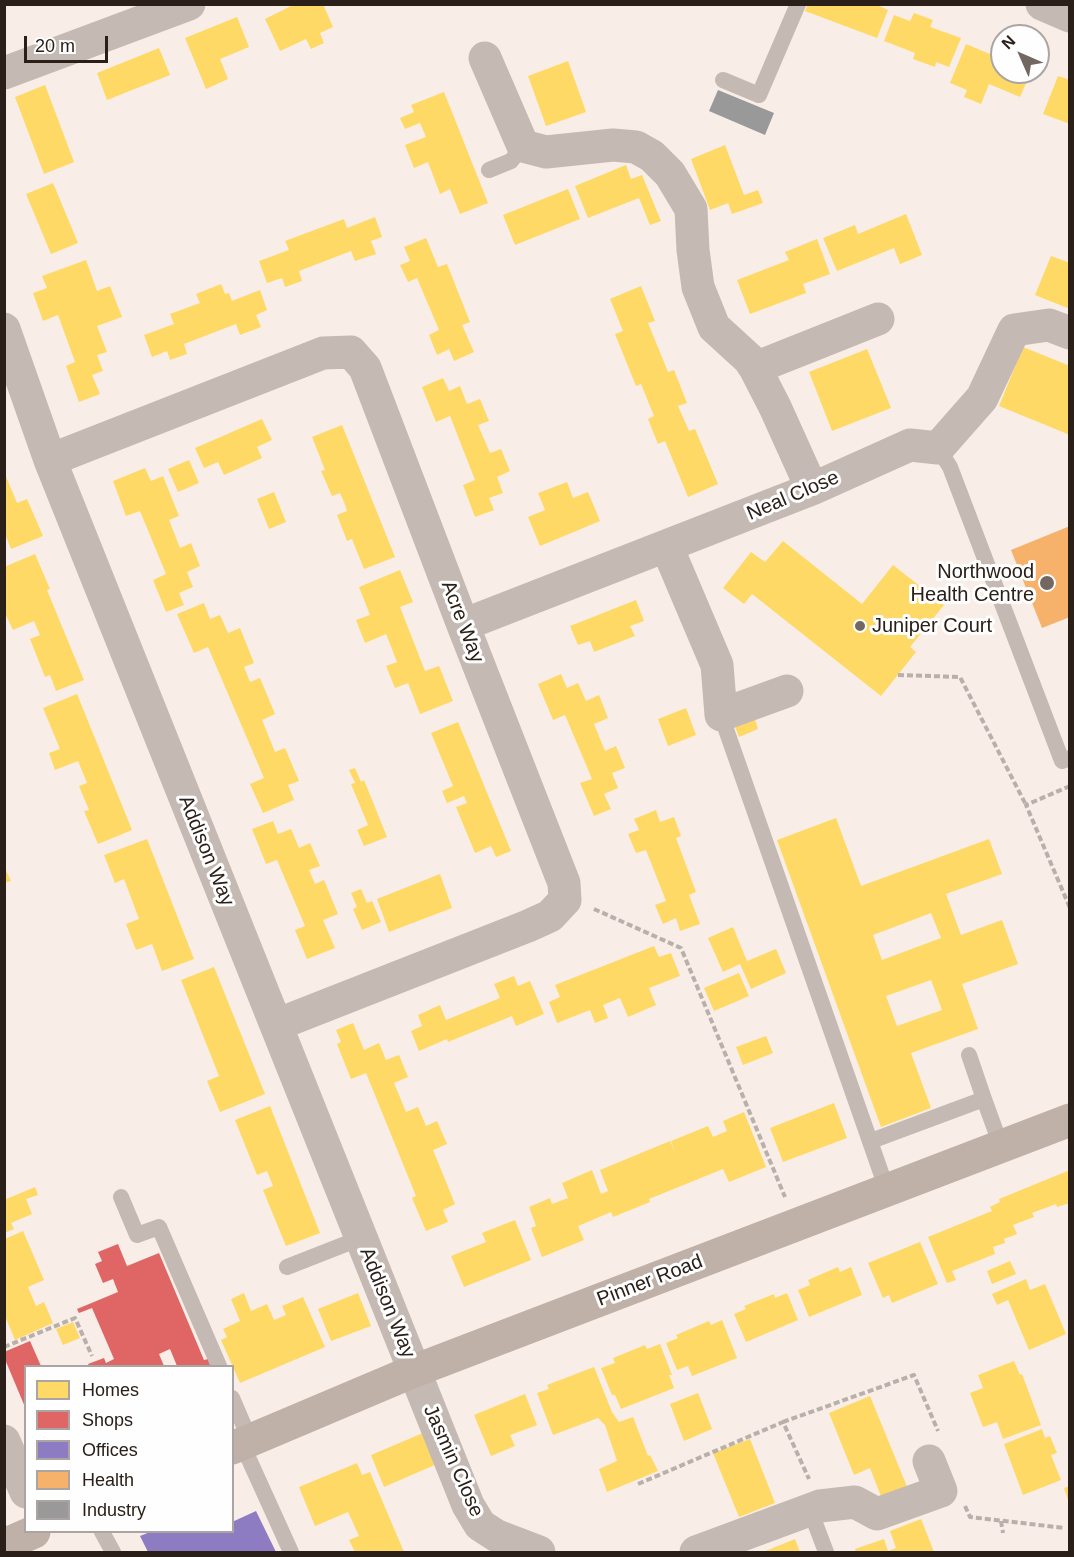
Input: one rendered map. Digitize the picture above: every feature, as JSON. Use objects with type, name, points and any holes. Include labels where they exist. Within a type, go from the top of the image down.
[{"type":"main road","name":"Pinner Road","points":[[242,1444],[414,1371],[1070,1120]]},
{"type":"main road","points":[[4,1545],[32,1533]]},
{"type":"street","points":[[4,73],[189,4]]},
{"type":"street","points":[[1042,4],[1070,16]]},
{"type":"street","points":[[485,58],[523,146],[546,152],[613,145],[636,147],[652,156],[670,174],[691,209],[698,287],[714,327],[749,359],[755,368],[812,489]]},
{"type":"street","points":[[755,368],[878,319]]},
{"type":"street","points":[[938,448],[982,398],[1014,330],[1048,325],[1070,333]]},
{"type":"street","name":"Addison Way","points":[[4,329],[50,460],[414,1371]]},
{"type":"street","name":"Acre Way","points":[[50,460],[323,353],[351,352],[365,368],[564,883],[565,900]]},
{"type":"street","name":"Neal Close","points":[[463,625],[812,489],[910,445],[938,448]]},
{"type":"street","points":[[667,547],[717,665],[721,716],[787,691]]},
{"type":"street","points":[[276,1025],[528,926],[550,916],[565,900]]},
{"type":"street","name":"Jasmin Close","points":[[414,1371],[468,1505],[480,1525],[497,1536],[539,1552]]},
{"type":"street","points":[[4,1441],[24,1487]]},
{"type":"street","points":[[706,1551],[815,1508],[855,1502],[877,1514],[941,1491],[935,1449]]},
{"type":"lane","points":[[723,80],[759,94],[798,4]]},
{"type":"lane","points":[[489,170],[511,161],[523,146]]},
{"type":"lane","points":[[938,448],[950,467],[1062,761],[1070,758]]},
{"type":"lane","points":[[721,716],[888,1190]]},
{"type":"lane","points":[[969,1055],[1002,1146]]},
{"type":"lane","points":[[871,1141],[984,1099]]},
{"type":"lane","points":[[121,1197],[136,1235],[159,1227],[219,1365]]},
{"type":"lane","points":[[287,1267],[361,1238]]},
{"type":"lane","points":[[234,1407],[242,1444],[291,1552]]},
{"type":"lane","points":[[815,1508],[826,1552]]},
{"type":"lane","points":[[103,1533],[113,1552]]},
{"type":"path","points":[[898,675],[960,677],[1026,805],[1070,908]]},
{"type":"path","points":[[1026,805],[1070,786]]},
{"type":"path","points":[[565,900],[604,912],[681,948],[797,1225]]},
{"type":"path","points":[[4,1347],[75,1318],[92,1356]]},
{"type":"path","points":[[638,1484],[783,1422],[914,1375],[935,1449]]},
{"type":"path","points":[[783,1422],[815,1508]]},
{"type":"path","points":[[1001,1521],[1004,1533]]},
{"type":"building: Homes","points":[[295,4],[323,4],[333,27],[320,33],[324,43],[311,49],[306,39],[280,51],[265,19]]},
{"type":"building: Homes","points":[[808,4],[875,4],[888,10],[877,38],[805,11]]},
{"type":"building: Homes","points":[[914,13],[933,20],[930,27],[961,38],[949,67],[936,62],[935,67],[913,59],[915,53],[884,41],[894,15],[910,21]]},
{"type":"building: Homes","points":[[237,17],[249,47],[220,59],[228,79],[206,89],[185,38]]},
{"type":"building: Homes","points":[[966,44],[990,54],[990,84],[1026,84],[1020,97],[989,84],[981,104],[964,97],[967,90],[950,83]]},
{"type":"building: Homes","points":[[159,48],[170,75],[107,100],[97,73]]},
{"type":"building: Homes","points":[[568,61],[586,112],[546,126],[528,76]]},
{"type":"building: Homes","points":[[1058,76],[1070,80],[1070,124],[1043,114]]},
{"type":"building: Homes","points":[[45,85],[74,162],[44,174],[15,97]]},
{"type":"building: Homes","points":[[444,92],[488,203],[460,214],[450,189],[440,194],[428,162],[414,168],[405,145],[426,137],[420,123],[405,129],[400,118],[414,112],[411,105]]},
{"type":"building: Homes","points":[[725,145],[744,195],[758,190],[763,203],[732,214],[728,203],[710,210],[691,159]]},
{"type":"building: Homes","points":[[626,165],[631,179],[642,175],[661,221],[650,225],[639,198],[588,218],[575,186]]},
{"type":"building: Homes","points":[[53,183],[78,243],[51,254],[26,194]]},
{"type":"building: Homes","points":[[568,189],[580,219],[515,245],[503,215]]},
{"type":"building: Homes","points":[[906,214],[922,255],[900,264],[894,248],[837,271],[823,238],[855,225],[858,234]]},
{"type":"building: Homes","points":[[375,217],[382,237],[371,241],[376,254],[355,261],[351,251],[299,271],[302,281],[285,287],[282,278],[267,283],[259,261],[289,250],[285,241],[344,219],[347,228]]},
{"type":"building: Homes","points":[[426,238],[438,267],[447,264],[470,322],[462,325],[474,352],[454,361],[449,349],[437,355],[429,335],[439,330],[417,278],[408,282],[400,265],[410,261],[404,247]]},
{"type":"building: Homes","points":[[817,239],[830,274],[803,284],[806,293],[750,314],[737,280],[789,260],[785,252]]},
{"type":"building: Homes","points":[[1051,256],[1070,263],[1070,309],[1035,295]]},
{"type":"building: Homes","points":[[86,260],[97,291],[110,286],[122,317],[97,326],[107,352],[97,355],[103,371],[92,375],[100,394],[79,402],[66,366],[75,362],[58,315],[43,321],[33,293],[47,288],[42,276]]},
{"type":"building: Homes","points":[[221,284],[225,294],[229,293],[232,301],[260,290],[267,310],[256,315],[261,327],[240,335],[236,324],[184,344],[187,354],[170,360],[167,351],[152,357],[144,335],[174,324],[170,314],[200,303],[196,294]]},
{"type":"building: Homes","points":[[641,286],[655,321],[648,323],[668,372],[674,370],[687,403],[678,406],[689,431],[695,429],[718,484],[688,497],[665,441],[658,444],[648,419],[654,416],[641,384],[636,386],[615,334],[623,331],[610,299]]},
{"type":"building: Homes","points":[[1023,347],[1070,366],[1070,435],[999,406]]},
{"type":"building: Homes","points":[[867,349],[891,408],[832,431],[809,372]]},
{"type":"building: Homes","points":[[443,378],[449,391],[460,386],[467,404],[480,399],[489,421],[478,425],[490,453],[501,449],[510,471],[497,477],[503,493],[489,498],[494,510],[475,517],[463,485],[475,480],[450,416],[436,422],[422,387]]},
{"type":"building: Homes","points":[[262,419],[272,440],[257,447],[262,458],[224,475],[218,462],[204,468],[195,448]]},
{"type":"building: Homes","points":[[342,425],[395,557],[364,569],[352,539],[347,541],[337,515],[347,511],[344,502],[340,493],[332,496],[321,471],[325,470],[312,437]]},
{"type":"building: Homes","points":[[189,460],[199,483],[178,492],[168,469]]},
{"type":"building: Homes","points":[[145,468],[151,481],[163,476],[179,516],[169,520],[180,548],[191,543],[200,566],[187,572],[193,587],[179,593],[184,605],[166,612],[153,580],[166,574],[140,511],[126,516],[113,481]]},
{"type":"building: Homes","points":[[5,474],[17,503],[27,499],[43,536],[11,549],[5,534]]},
{"type":"building: Homes","points":[[567,482],[573,498],[588,492],[600,521],[540,546],[528,517],[545,510],[538,493]]},
{"type":"building: Homes","points":[[274,492],[286,522],[269,529],[257,499]]},
{"type":"building: Homes","name":"Juniper Court","points":[[783,541],[862,604],[893,565],[944,605],[910,647],[916,652],[881,696],[752,594],[744,604],[723,588],[751,552],[765,562]]},
{"type":"building: Homes","points":[[35,554],[50,589],[47,590],[84,680],[56,691],[50,675],[45,677],[30,639],[40,635],[34,621],[13,630],[4,611],[4,577],[6,576],[4,567]]},
{"type":"building: Homes","points":[[400,570],[413,602],[400,607],[425,671],[439,666],[453,701],[420,714],[408,683],[395,688],[386,666],[397,662],[386,634],[365,643],[356,620],[370,615],[359,587]]},
{"type":"building: Homes","points":[[636,600],[644,621],[630,626],[635,636],[594,652],[590,641],[578,645],[570,626]]},
{"type":"building: Homes","points":[[204,603],[210,619],[220,615],[228,633],[240,628],[254,663],[244,667],[250,682],[260,678],[275,714],[262,720],[275,752],[285,748],[299,781],[288,785],[294,800],[263,813],[250,784],[264,778],[208,647],[194,653],[177,614]]},
{"type":"building: Homes","points":[[561,674],[567,688],[578,683],[586,701],[599,695],[608,718],[594,724],[605,751],[616,746],[625,768],[612,773],[618,788],[604,794],[611,809],[594,816],[580,783],[592,779],[565,715],[553,720],[538,684]]},
{"type":"building: Homes","points":[[77,694],[132,830],[98,844],[84,811],[89,810],[79,786],[87,783],[78,761],[55,770],[49,753],[60,749],[43,708]]},
{"type":"building: Homes","points":[[686,708],[696,735],[668,746],[658,719]]},
{"type":"building: Homes","points":[[754,716],[758,729],[739,737],[734,724]]},
{"type":"building: Homes","points":[[458,722],[511,851],[496,857],[491,846],[475,853],[456,807],[467,803],[464,796],[447,803],[442,791],[453,786],[431,733]]},
{"type":"building: Homes","points":[[355,768],[361,782],[364,780],[387,837],[364,846],[357,830],[368,825],[351,784],[355,783],[349,770]]},
{"type":"building: Homes","points":[[656,810],[660,822],[674,817],[681,836],[676,838],[696,892],[689,895],[700,924],[680,931],[676,918],[663,924],[655,905],[666,901],[646,850],[636,853],[628,834],[639,830],[634,819]]},
{"type":"building: Homes","points":[[836,818],[861,886],[989,839],[1002,874],[946,894],[961,935],[1002,920],[1018,964],[962,984],[978,1029],[911,1053],[931,1108],[881,1127],[777,840]],"holes":[[[931,913],[941,938],[882,960],[873,935]],[[931,980],[942,1010],[897,1026],[886,996]]]},
{"type":"building: Homes","points":[[273,821],[278,834],[291,829],[299,848],[310,843],[320,866],[309,870],[315,884],[324,880],[338,914],[323,920],[335,948],[307,959],[295,930],[305,926],[277,860],[266,864],[252,829]]},
{"type":"building: Homes","points":[[147,839],[194,959],[162,971],[152,944],[136,950],[126,924],[139,919],[124,879],[115,883],[104,855]]},
{"type":"building: Homes","points":[[4,866],[11,881],[4,883]]},
{"type":"building: Homes","points":[[440,874],[452,908],[389,932],[377,899]]},
{"type":"building: Homes","points":[[361,889],[367,903],[372,901],[381,922],[362,930],[353,909],[357,907],[351,893]]},
{"type":"building: Homes","points":[[733,927],[747,961],[776,949],[786,973],[751,989],[740,964],[723,972],[708,938]]},
{"type":"building: Homes","points":[[654,946],[659,957],[671,953],[680,976],[649,988],[656,1005],[628,1017],[620,998],[603,1005],[608,1018],[595,1023],[590,1010],[557,1023],[549,1002],[560,997],[555,985]]},
{"type":"building: Homes","points":[[214,967],[265,1094],[220,1112],[207,1081],[219,1076],[181,980]]},
{"type":"building: Homes","points":[[739,973],[749,996],[714,1011],[704,988]]},
{"type":"building: Homes","points":[[514,976],[518,986],[530,981],[544,1014],[516,1026],[512,1016],[419,1051],[411,1031],[422,1026],[418,1015],[440,1005],[446,1020],[500,998],[494,984]]},
{"type":"building: Homes","points":[[353,1023],[364,1050],[379,1043],[386,1060],[399,1055],[408,1077],[394,1083],[406,1112],[418,1107],[426,1126],[437,1121],[447,1144],[433,1150],[455,1204],[443,1210],[448,1222],[426,1231],[412,1198],[416,1196],[366,1073],[351,1079],[337,1044],[341,1042],[336,1030]]},
{"type":"building: Homes","points":[[766,1036],[773,1053],[743,1065],[736,1047]]},
{"type":"building: Homes","points":[[834,1103],[847,1138],[783,1162],[770,1128]]},
{"type":"building: Homes","points":[[270,1106],[320,1233],[286,1246],[263,1190],[273,1186],[267,1171],[257,1175],[235,1120]]},
{"type":"building: Homes","points":[[744,1112],[766,1167],[729,1182],[723,1169],[649,1199],[650,1202],[613,1217],[611,1212],[578,1226],[584,1240],[542,1257],[531,1228],[536,1226],[529,1207],[550,1198],[552,1204],[568,1198],[562,1183],[592,1170],[601,1194],[608,1191],[600,1170],[670,1141],[675,1152],[671,1141],[708,1126],[713,1137],[727,1131],[723,1121]]},
{"type":"building: Homes","points":[[1070,1170],[1070,1203],[1057,1207],[1056,1204],[1032,1213],[1034,1217],[1013,1225],[1017,1234],[1004,1239],[1005,1243],[993,1247],[995,1254],[952,1271],[956,1280],[947,1283],[928,1237],[992,1211],[990,1207],[1000,1202],[999,1199]]},
{"type":"building: Homes","points":[[35,1187],[38,1195],[26,1199],[32,1214],[11,1223],[14,1229],[4,1233],[4,1200]]},
{"type":"building: Homes","points":[[515,1220],[531,1260],[464,1287],[451,1256],[486,1242],[482,1233]]},
{"type":"building: Homes","points":[[23,1231],[44,1280],[28,1287],[36,1306],[44,1302],[53,1323],[15,1340],[5,1316],[5,1239]]},
{"type":"building: Homes","points":[[920,1242],[938,1284],[892,1303],[889,1295],[883,1298],[868,1263]]},
{"type":"building: Homes","points":[[1010,1261],[1016,1274],[992,1284],[987,1271]]},
{"type":"building: Homes","points":[[838,1267],[840,1272],[851,1267],[862,1295],[809,1317],[798,1290],[810,1285],[808,1280]]},
{"type":"building: Homes","points":[[1026,1279],[1030,1290],[1045,1284],[1066,1334],[1029,1350],[1008,1300],[997,1305],[992,1294]]},
{"type":"building: Homes","points":[[244,1293],[251,1311],[267,1304],[274,1320],[286,1315],[282,1306],[303,1297],[325,1347],[240,1383],[221,1340],[227,1337],[223,1329],[240,1321],[231,1299]]},
{"type":"building: Homes","points":[[358,1293],[371,1326],[331,1341],[318,1309]]},
{"type":"building: Homes","points":[[787,1293],[798,1320],[746,1342],[734,1314],[746,1309],[744,1306],[774,1294],[775,1298]]},
{"type":"building: Homes","points":[[722,1320],[737,1358],[692,1376],[688,1366],[677,1370],[666,1343],[678,1338],[676,1335],[709,1321],[711,1325]]},
{"type":"building: Homes","points":[[73,1322],[80,1338],[63,1345],[56,1329]]},
{"type":"building: Homes","points":[[660,1344],[672,1375],[669,1375],[674,1388],[621,1409],[615,1395],[612,1395],[601,1368],[615,1363],[613,1358],[645,1345],[647,1349]]},
{"type":"building: Homes","points":[[1014,1361],[1020,1375],[1022,1374],[1041,1425],[1003,1439],[997,1422],[983,1427],[970,1393],[983,1388],[978,1375]]},
{"type":"building: Homes","points":[[594,1367],[612,1412],[619,1422],[633,1417],[648,1456],[650,1455],[658,1471],[607,1492],[599,1469],[617,1461],[605,1425],[598,1418],[553,1435],[537,1393],[549,1389],[547,1385]]},
{"type":"building: Homes","points":[[698,1393],[712,1429],[684,1441],[670,1404]]},
{"type":"building: Homes","points":[[525,1394],[537,1425],[510,1435],[515,1446],[491,1456],[474,1415]]},
{"type":"building: Homes","points":[[870,1396],[910,1494],[884,1504],[870,1468],[854,1475],[829,1413]]},
{"type":"building: Homes","points":[[1042,1429],[1045,1438],[1050,1436],[1057,1453],[1051,1455],[1061,1480],[1023,1495],[1004,1444]]},
{"type":"building: Homes","points":[[423,1433],[437,1464],[384,1487],[371,1455]]},
{"type":"building: Homes","points":[[750,1439],[775,1503],[739,1517],[713,1453]]},
{"type":"building: Homes","points":[[357,1463],[362,1475],[370,1472],[404,1552],[355,1552],[349,1540],[359,1536],[348,1512],[315,1526],[299,1487]]},
{"type":"building: Homes","points":[[1070,1486],[1070,1503],[1069,1503],[1064,1488]]},
{"type":"building: Homes","points":[[921,1519],[934,1552],[856,1552],[855,1549],[884,1539],[888,1551],[896,1548],[890,1531]]},
{"type":"building: Homes","points":[[795,1539],[800,1552],[763,1552]]},
{"type":"building: Shops","points":[[118,1244],[127,1266],[159,1253],[204,1360],[208,1359],[211,1365],[177,1365],[170,1349],[159,1354],[164,1365],[88,1365],[104,1358],[106,1363],[114,1359],[92,1308],[79,1313],[77,1309],[118,1292],[113,1279],[103,1283],[95,1264],[102,1261],[98,1252]]},
{"type":"building: Shops","points":[[30,1341],[41,1365],[24,1365],[24,1405],[4,1357],[4,1352]]},
{"type":"building: Offices","points":[[256,1511],[276,1552],[148,1552],[140,1536],[148,1533],[234,1533],[234,1521]]},
{"type":"building: Health","name":"Northwood Health Centre","points":[[1070,526],[1070,617],[1042,628],[1011,550]]},
{"type":"building: Industry","points":[[718,90],[774,113],[765,135],[709,111]]},
{"type":"place","name":"Northwood Health Centre","points":[[1047,583]]},
{"type":"place","name":"Juniper Court","points":[[860,626]]}]
